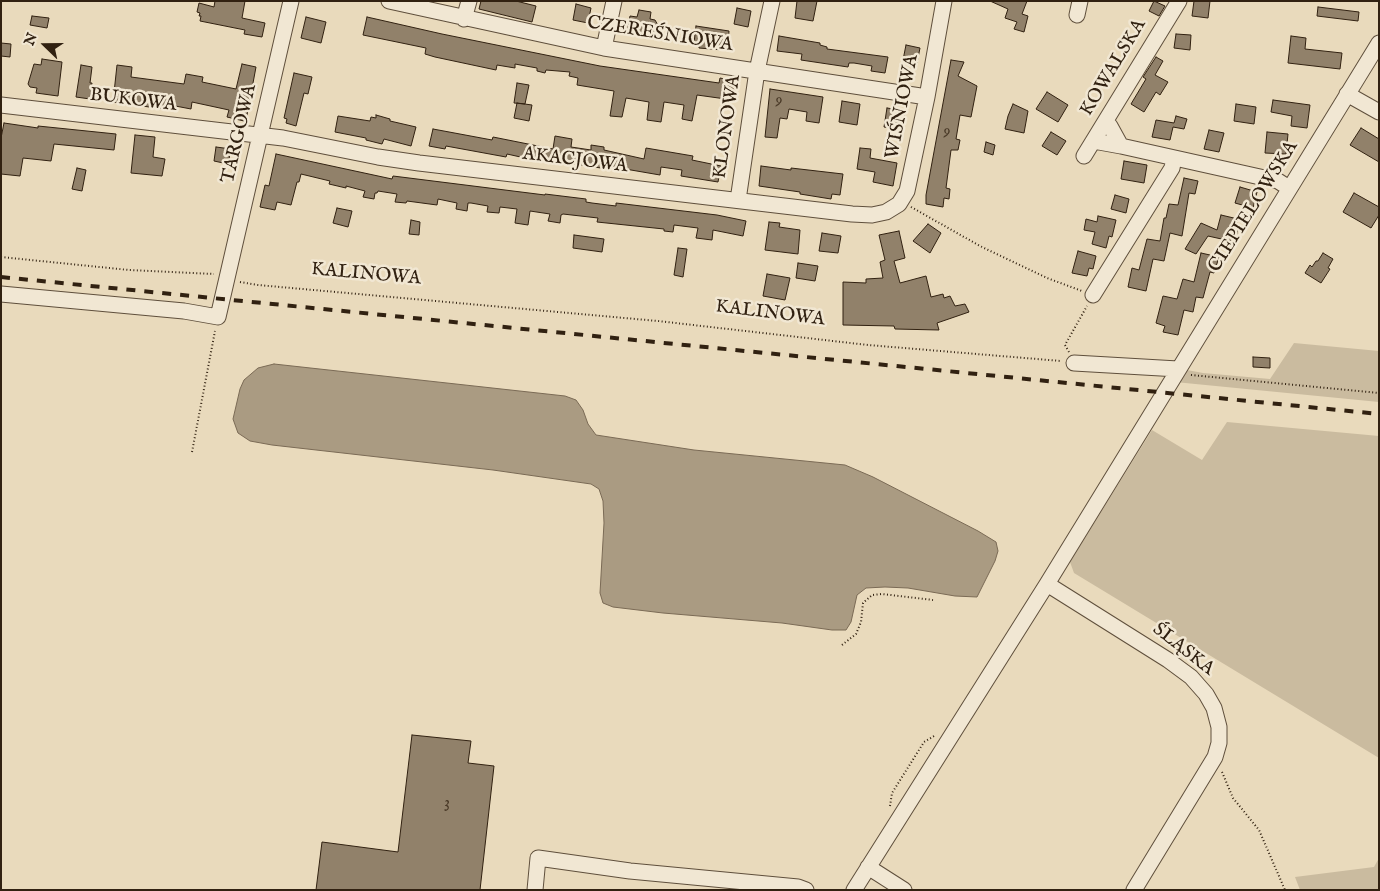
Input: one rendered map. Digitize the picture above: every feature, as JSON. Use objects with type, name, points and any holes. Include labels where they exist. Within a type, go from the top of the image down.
[{"type":"street","name":"TARGOWA","points":[[218,317],[291,1]]},
{"type":"street","name":"CZEREŚNIOWA","points":[[389,1],[464,19],[604,48],[927,97]]},
{"type":"street","points":[[464,19],[469,1]]},
{"type":"street","points":[[604,48],[614,1]]},
{"type":"street","name":"KLONOWA","points":[[738,200],[756,71],[772,1]]},
{"type":"street","name":"WIŚNIOWA","points":[[901,201],[907,191],[927,97],[944,1]]},
{"type":"street","name":"KOWALSKA","points":[[1084,156],[1179,1]]},
{"type":"street","name":"CIEPIELOWSKA","points":[[1047,584],[1379,43]]},
{"type":"street","points":[[1347,94],[1379,112]]},
{"type":"street","name":"BUKOWA","points":[[1,106],[260,135]]},
{"type":"street","points":[[1105,123],[1110,126],[1121,146]]},
{"type":"street","name":"AKACJOWA","points":[[260,135],[418,163],[852,214],[872,215],[886,212],[901,201]]},
{"type":"street","points":[[1094,140],[1278,181],[1289,188]]},
{"type":"street","points":[[1093,295],[1172,168],[1174,158]]},
{"type":"street","points":[[1,294],[184,311],[218,317]]},
{"type":"street","points":[[1074,362],[1178,369]]},
{"type":"street","points":[[854,890],[1047,584]]},
{"type":"street","name":"ŚLĄSKA","points":[[1047,584],[1168,660],[1191,677],[1206,694],[1214,708],[1219,727],[1219,743],[1215,757],[1134,890]]},
{"type":"street","points":[[535,890],[538,858],[760,886],[798,887],[806,890]]},
{"type":"street","points":[[868,867],[904,890]]},
{"type":"path","points":[[901,201],[980,246],[1039,274],[1093,295],[1065,345],[1074,362]]},
{"type":"path","name":"KALINOWA","points":[[1,256],[129,270],[222,274],[241,283],[258,285],[658,321],[868,346],[1074,362]]},
{"type":"path","points":[[192,452],[218,317]]},
{"type":"path","points":[[1178,369],[1190,375],[1379,393]]},
{"type":"path","points":[[842,645],[856,634],[861,622],[863,603],[872,595],[882,594],[933,600]]},
{"type":"path","points":[[1221,771],[1234,798],[1259,830],[1285,890]]},
{"type":"shaded area","points":[[1294,343],[1379,351],[1379,402],[1175,382],[1187,370],[1270,379]]},
{"type":"shaded area","points":[[274,364],[565,396],[576,400],[596,435],[694,450],[845,465],[873,477],[978,531],[996,542],[998,551],[977,597],[955,596],[908,588],[866,588],[857,595],[851,622],[846,630],[613,607],[603,603],[600,593],[604,523],[603,501],[599,489],[591,484],[493,470],[250,441],[238,433],[233,419],[240,389],[244,380],[258,368]]},
{"type":"shaded area","points":[[1227,422],[1379,436],[1379,758],[1074,573],[1070,562],[1152,430],[1202,460]]},
{"type":"shaded area","points":[[1379,858],[1379,890],[1300,890],[1295,877],[1374,867]]},
{"type":"building","points":[[215,1],[245,1],[242,18],[265,23],[262,37],[244,34],[245,30],[200,21],[200,13],[197,12],[199,3],[214,7]]},
{"type":"building","points":[[481,1],[516,1],[536,6],[532,22],[479,9]]},
{"type":"building","points":[[797,1],[817,1],[813,21],[795,18]]},
{"type":"building","points":[[990,1],[1027,1],[1022,14],[1028,16],[1024,32],[1014,29],[1017,22],[1005,18],[1008,9]]},
{"type":"building","points":[[1154,1],[1165,6],[1159,16],[1149,11]]},
{"type":"building","points":[[1194,1],[1210,1],[1208,18],[1192,16]]},
{"type":"building","points":[[576,4],[591,8],[588,23],[573,20]]},
{"type":"building","points":[[1318,7],[1359,12],[1358,21],[1317,16]]},
{"type":"building","points":[[737,8],[751,11],[748,27],[734,24]]},
{"type":"building","points":[[639,10],[651,12],[650,19],[655,20],[659,31],[651,36],[627,32],[630,16],[637,17]]},
{"type":"building","points":[[32,16],[49,18],[47,28],[30,25]]},
{"type":"building","points":[[306,17],[326,22],[321,43],[301,38]]},
{"type":"building","points":[[367,17],[600,66],[719,83],[720,78],[729,80],[728,84],[736,86],[733,100],[697,95],[692,121],[682,119],[684,105],[664,102],[661,122],[647,120],[649,102],[626,98],[622,117],[610,116],[614,91],[577,85],[578,78],[569,76],[570,72],[546,70],[545,73],[537,71],[537,68],[515,64],[515,68],[497,65],[496,70],[435,57],[425,54],[426,48],[363,35]]},
{"type":"building","points":[[696,26],[729,31],[728,44],[723,43],[723,50],[699,48],[699,43],[694,43]]},
{"type":"building","points":[[1176,34],[1191,35],[1190,50],[1174,48]]},
{"type":"building","points":[[779,36],[820,43],[820,45],[827,47],[827,49],[888,57],[885,73],[871,71],[872,66],[854,63],[849,63],[848,67],[801,60],[802,54],[777,51]]},
{"type":"building","points":[[1291,36],[1306,38],[1305,49],[1342,53],[1340,69],[1288,63]]},
{"type":"building","points":[[1,43],[11,44],[10,57],[1,56]]},
{"type":"building","points":[[906,45],[920,48],[917,63],[903,60]]},
{"type":"building","points":[[1156,57],[1163,61],[1155,75],[1168,82],[1160,95],[1156,92],[1144,112],[1131,104],[1146,79],[1143,77]]},
{"type":"building","points":[[42,59],[62,62],[58,96],[36,93],[37,88],[30,87],[28,84],[34,64],[41,65]]},
{"type":"building","points":[[951,60],[964,62],[958,76],[977,86],[971,117],[960,115],[956,139],[960,140],[958,150],[951,150],[946,188],[950,189],[949,199],[944,198],[943,207],[926,204],[926,195]]},
{"type":"building","points":[[242,64],[256,67],[247,115],[244,121],[227,117],[229,110],[192,102],[191,109],[165,104],[164,109],[113,102],[117,65],[132,67],[131,77],[184,84],[186,74],[203,77],[202,82],[236,89]]},
{"type":"building","points":[[81,65],[92,67],[90,99],[76,97]]},
{"type":"building","points":[[294,73],[312,77],[308,94],[304,93],[296,126],[286,123],[287,119],[284,118]]},
{"type":"building","points":[[517,83],[529,85],[525,104],[514,103]]},
{"type":"building","points":[[770,89],[823,97],[819,123],[806,121],[807,112],[789,109],[787,119],[780,118],[777,138],[765,137]]},
{"type":"building","points":[[1047,92],[1068,105],[1058,122],[1036,109]]},
{"type":"building","points":[[1273,100],[1310,105],[1307,128],[1291,126],[1292,116],[1271,112]]},
{"type":"building","points":[[842,101],[860,104],[857,125],[839,122]]},
{"type":"building","points":[[517,103],[532,105],[529,121],[514,118]]},
{"type":"building","points":[[1013,104],[1028,111],[1024,133],[1005,129]]},
{"type":"building","points":[[1236,104],[1256,107],[1254,124],[1234,121]]},
{"type":"building","points":[[887,108],[905,111],[903,130],[884,127]]},
{"type":"building","points":[[376,115],[390,119],[390,121],[416,127],[411,146],[384,139],[382,144],[366,140],[366,138],[335,132],[338,116],[370,121],[371,117],[376,118]]},
{"type":"building","points":[[1176,116],[1187,119],[1184,129],[1173,127],[1170,140],[1152,137],[1156,120],[1174,123]]},
{"type":"building","points":[[4,123],[38,128],[38,126],[116,134],[114,150],[54,144],[51,161],[23,158],[20,176],[1,174],[1,138]]},
{"type":"building","points":[[1361,128],[1379,139],[1379,162],[1350,145]]},
{"type":"building","points":[[433,129],[492,140],[493,137],[553,149],[555,136],[572,139],[571,147],[591,150],[591,145],[604,147],[604,150],[644,159],[646,148],[693,156],[692,160],[721,166],[718,182],[681,176],[682,170],[661,167],[660,175],[602,165],[601,168],[535,158],[534,160],[507,154],[506,157],[446,146],[445,149],[429,146]]},
{"type":"building","points":[[1209,130],[1224,133],[1219,152],[1204,149]]},
{"type":"building","points":[[1051,132],[1066,141],[1057,155],[1042,146]]},
{"type":"building","points":[[1267,132],[1288,134],[1286,154],[1265,153]]},
{"type":"building","points":[[135,135],[155,137],[153,157],[165,159],[162,176],[131,173]]},
{"type":"building","points":[[986,142],[995,145],[993,155],[984,152]]},
{"type":"building","points":[[216,147],[231,149],[228,164],[214,161]]},
{"type":"building","points":[[860,148],[871,149],[870,158],[897,163],[893,186],[873,182],[875,172],[857,169]]},
{"type":"building","points":[[276,154],[392,179],[393,176],[545,194],[586,199],[586,202],[592,203],[616,206],[616,203],[717,215],[746,221],[743,236],[713,230],[712,240],[696,238],[698,228],[674,225],[673,232],[664,231],[664,229],[597,222],[598,218],[563,214],[561,215],[560,223],[548,221],[550,214],[530,211],[528,225],[515,223],[517,209],[500,207],[499,213],[487,212],[488,206],[468,203],[467,211],[456,209],[457,203],[438,199],[437,205],[407,201],[406,203],[395,202],[397,194],[378,191],[375,193],[374,199],[363,197],[365,191],[329,184],[330,181],[301,174],[291,205],[277,202],[275,210],[260,207],[265,185],[269,186]]},
{"type":"building","points":[[1124,161],[1147,165],[1144,183],[1121,179]]},
{"type":"building","points":[[761,166],[843,174],[840,195],[832,194],[831,199],[759,186]]},
{"type":"building","points":[[77,168],[86,170],[82,191],[72,189]]},
{"type":"building","points":[[1184,178],[1198,181],[1195,194],[1189,193],[1182,236],[1170,233],[1164,261],[1153,259],[1146,291],[1128,287],[1132,268],[1139,270],[1147,239],[1160,241],[1164,218],[1166,218],[1169,204],[1178,205]]},
{"type":"building","points":[[1240,187],[1257,192],[1253,208],[1235,203]]},
{"type":"building","points":[[1354,193],[1379,207],[1379,215],[1371,228],[1343,212]]},
{"type":"building","points":[[1115,195],[1129,199],[1126,213],[1111,209]]},
{"type":"building","points":[[337,208],[352,211],[348,227],[333,223]]},
{"type":"building","points":[[1221,215],[1238,219],[1235,242],[1208,236],[1196,254],[1185,249],[1201,223],[1217,230]]},
{"type":"building","points":[[1098,216],[1116,220],[1112,237],[1109,236],[1106,248],[1092,244],[1095,232],[1084,230],[1086,219],[1097,222]]},
{"type":"building","points":[[411,220],[420,222],[419,235],[409,234]]},
{"type":"building","points":[[769,222],[780,223],[779,227],[800,230],[798,254],[765,250]]},
{"type":"building","points":[[928,224],[941,233],[930,253],[913,241]]},
{"type":"building","points":[[899,231],[905,258],[894,261],[900,283],[926,276],[931,297],[943,294],[944,298],[950,296],[955,306],[965,304],[969,312],[937,323],[939,330],[895,329],[894,326],[843,325],[843,282],[866,283],[866,279],[883,278],[880,262],[885,260],[879,235]]},
{"type":"building","points":[[822,233],[841,236],[838,253],[819,251]]},
{"type":"building","points":[[574,235],[604,239],[602,252],[573,248]]},
{"type":"building","points":[[678,248],[687,249],[683,277],[674,275]]},
{"type":"building","points":[[1078,251],[1096,256],[1093,269],[1089,268],[1087,276],[1072,273]]},
{"type":"building","points":[[1201,253],[1219,257],[1214,273],[1210,272],[1203,298],[1196,297],[1193,312],[1184,310],[1178,335],[1163,332],[1165,326],[1156,323],[1163,296],[1177,299],[1183,279],[1194,282]]},
{"type":"building","points":[[1323,253],[1333,259],[1328,268],[1330,269],[1321,283],[1305,273],[1310,265],[1312,267],[1318,261]]},
{"type":"building","points":[[798,263],[818,266],[815,281],[796,278]]},
{"type":"building","points":[[767,274],[790,278],[785,300],[763,296]]},
{"type":"building","points":[[1253,357],[1270,358],[1270,368],[1253,367]]},
{"type":"building","points":[[412,735],[471,741],[468,763],[494,766],[480,890],[316,890],[322,842],[398,852]]},
{"type":"railway","points":[[1,277],[1379,414]]}]
